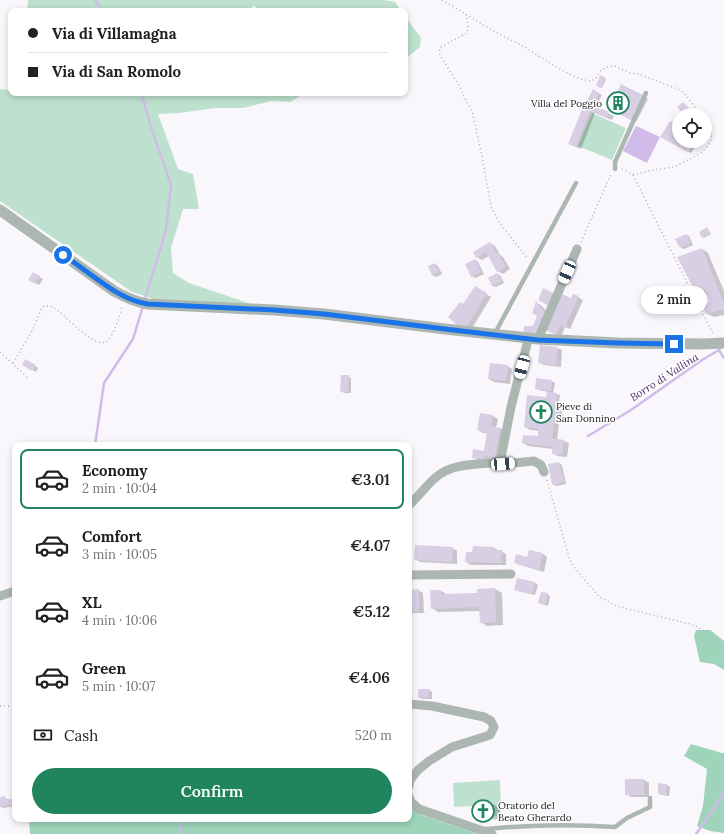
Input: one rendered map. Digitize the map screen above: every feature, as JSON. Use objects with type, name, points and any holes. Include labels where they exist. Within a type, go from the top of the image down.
[{"type":"street","points":[[0,210],[114,291],[143,303],[324,314],[532,339],[618,343],[720,343]]},
{"type":"street","points":[[499,461],[511,407],[522,367],[532,339],[577,249]]},
{"type":"street","points":[[412,502],[436,477],[445,470],[462,466],[499,461],[503,464],[534,461],[541,465],[544,472]]},
{"type":"street","points":[[412,575],[511,574]]},
{"type":"street","points":[[0,596],[12,592]]},
{"type":"street","points":[[412,704],[432,706],[484,717],[491,721],[494,727],[490,734],[452,747],[429,761],[418,770],[412,778]]},
{"type":"street","points":[[412,803],[420,809],[492,834]]},
{"type":"lane","points":[[615,169],[615,162],[646,93]]},
{"type":"lane","points":[[494,335],[576,183]]},
{"type":"lane","points":[[477,829],[521,826],[590,825],[615,827],[627,818],[650,807],[650,798]]},
{"type":"path","points":[[442,0],[570,74],[592,81],[601,70],[615,66],[630,73],[639,74],[680,90],[695,108]]},
{"type":"path","points":[[466,14],[468,26],[467,33],[441,47],[439,52],[460,87],[472,111],[491,206],[499,222],[532,264]]},
{"type":"path","points":[[577,249],[612,172],[615,169],[621,168],[633,174],[673,167],[686,161],[706,148]]},
{"type":"path","points":[[633,174],[720,343]]},
{"type":"path","points":[[13,363],[44,306],[54,308],[76,328],[97,342],[104,343],[108,341],[112,334],[126,297]]},
{"type":"path","points":[[0,352],[27,377]]},
{"type":"path","points":[[544,472],[569,557],[573,566],[595,592],[616,606],[698,627],[724,648]]},
{"type":"path","points":[[0,706],[12,706]]},
{"type":"path","points":[[430,834],[441,826],[444,818]]},
{"type":"green space","points":[[28,0],[384,0],[395,2],[399,8],[257,8],[254,6],[251,8],[27,8]]},
{"type":"green space","points":[[408,20],[421,38],[420,47],[408,57]]},
{"type":"green space","points":[[0,89],[8,90],[8,96],[300,96],[290,102],[271,101],[243,108],[216,108],[158,114],[178,169],[193,174],[199,209],[183,209],[171,248],[173,273],[189,283],[251,304],[154,299],[132,292],[0,201]]},
{"type":"green space","points":[[592,113],[626,128],[612,160],[578,146]]},
{"type":"green space","points":[[696,630],[710,630],[724,641],[724,670],[714,664],[700,662],[694,636]]},
{"type":"green space","points":[[691,744],[724,753],[724,833],[710,831],[697,826],[703,806],[707,769],[684,756]]},
{"type":"green space","points":[[500,780],[501,816],[494,816],[493,803],[454,807],[453,783]]},
{"type":"green space","points":[[412,809],[422,815],[478,834],[30,834],[29,822],[412,822]]},
{"type":"shaded area","points":[[636,126],[660,137],[647,163],[623,151]]},
{"type":"building","points":[[600,75],[605,77],[601,88],[596,86]]},
{"type":"building","name":"Villa del Poggio","points":[[621,84],[643,95],[631,120],[609,109]]},
{"type":"building","points":[[593,89],[599,93],[594,104],[587,101]]},
{"type":"building","points":[[585,102],[609,112],[607,118],[590,111],[576,147],[568,144]]},
{"type":"building","points":[[683,102],[688,108],[678,108],[677,107]]},
{"type":"building","points":[[670,121],[672,122],[672,143],[660,137]]},
{"type":"building","points":[[681,148],[691,148],[688,152]]},
{"type":"building","points":[[707,227],[710,233],[702,238],[699,232]]},
{"type":"building","points":[[686,234],[691,243],[680,248],[675,239]]},
{"type":"building","points":[[490,242],[506,267],[497,272],[486,252],[476,258],[473,252]]},
{"type":"building","points":[[702,248],[724,303],[724,309],[706,314],[702,305],[709,302],[705,289],[696,293],[677,257]]},
{"type":"building","points":[[475,259],[481,272],[471,277],[465,264]]},
{"type":"building","points":[[435,263],[439,272],[432,276],[428,266]]},
{"type":"building","points":[[33,272],[40,276],[35,284],[28,280]]},
{"type":"building","points":[[497,273],[502,281],[492,286],[488,278]]},
{"type":"building","points":[[475,286],[487,293],[466,328],[458,326],[448,317],[460,302],[463,304]]},
{"type":"building","points":[[543,288],[555,294],[549,306],[538,300]]},
{"type":"building","points":[[562,294],[571,298],[573,294],[579,296],[565,327],[560,325],[556,335],[545,330]]},
{"type":"building","points":[[536,301],[546,314],[537,335],[523,334],[524,326],[533,326],[537,316],[532,313]]},
{"type":"building","points":[[540,345],[558,347],[556,365],[538,363]]},
{"type":"building","points":[[25,359],[36,365],[32,371],[22,365]]},
{"type":"building","points":[[490,363],[508,365],[506,381],[488,379]]},
{"type":"building","points":[[341,375],[349,375],[348,392],[340,392]]},
{"type":"building","points":[[536,378],[552,380],[551,391],[535,389]]},
{"type":"building","points":[[547,392],[557,393],[555,409],[558,415],[555,417],[552,438],[564,440],[562,455],[552,454],[552,447],[522,443],[523,435],[538,436],[538,429],[524,427],[527,395],[546,397]]},
{"type":"building","points":[[480,413],[493,415],[491,426],[500,428],[495,458],[485,456],[484,460],[472,458],[473,449],[484,451],[487,432],[477,430]]},
{"type":"building","points":[[559,462],[564,482],[552,485],[548,464]]},
{"type":"building","points":[[415,545],[453,547],[452,562],[414,560]]},
{"type":"building","points":[[473,546],[494,547],[494,550],[502,550],[501,563],[465,562],[466,552],[472,552]]},
{"type":"building","points":[[529,550],[543,553],[539,570],[514,563],[516,554],[527,557]]},
{"type":"building","points":[[517,578],[535,582],[532,594],[514,590]]},
{"type":"building","points":[[495,588],[496,622],[480,623],[479,607],[431,609],[430,590],[441,590],[441,594],[477,593],[477,589]]},
{"type":"building","points":[[419,589],[419,611],[412,611],[412,590]]},
{"type":"building","points":[[541,592],[548,593],[545,605],[538,603]]},
{"type":"building","points":[[418,689],[429,689],[429,697],[418,698]]},
{"type":"building","points":[[625,779],[644,779],[644,795],[625,795]]},
{"type":"building","points":[[658,783],[667,784],[666,795],[658,794]]},
{"type":"building","points":[[5,796],[5,800],[12,799],[12,805],[0,807],[0,797]]},
{"type":"building","name":"Oratorio del Beato Gherardo","points":[[493,803],[494,816],[473,817],[472,804]]},
{"type":"waterway","points":[[95,0],[101,8]]},
{"type":"waterway","points":[[142,96],[171,185],[166,230],[145,299]]},
{"type":"waterway","points":[[95,442],[104,383],[133,339],[143,306]]},
{"type":"waterway","name":"Borro di Vallina","points":[[588,436],[631,410],[702,360],[719,350],[721,346]]},
{"type":"waterway","points":[[719,350],[724,358]]},
{"type":"waterway","points":[[696,834],[724,792]]},
{"type":"waterway","points":[[180,822],[181,834]]},
{"type":"place","name":"Villa del Poggio","points":[[618,103]]},
{"type":"place","name":"Pieve di San Donnino","points":[[541,412]]},
{"type":"place","name":"Oratorio del Beato Gherardo","points":[[483,811]]},
{"type":"route","points":[[63,255],[114,291],[138,302],[148,304],[217,306],[324,314],[538,340],[674,344]]}]
